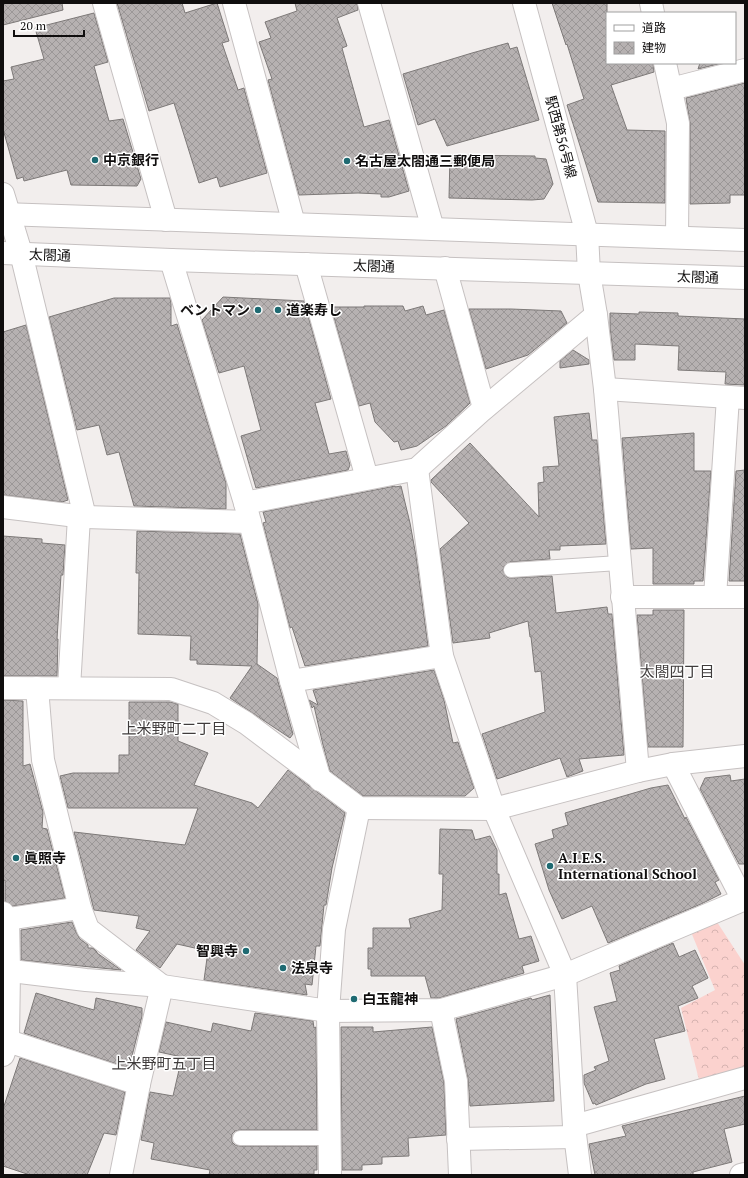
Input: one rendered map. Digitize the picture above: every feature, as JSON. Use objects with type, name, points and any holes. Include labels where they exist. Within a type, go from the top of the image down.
[{"type":"street","points":[[104,3],[166,220]]},
{"type":"street","points":[[234,3],[294,224]]},
{"type":"street","points":[[369,3],[434,229]]},
{"type":"street","name":"駅西第56号線","points":[[524,3],[587,234],[589,273],[605,389],[638,771]]},
{"type":"street","points":[[664,64],[678,123],[677,238]]},
{"type":"street","points":[[671,89],[745,70]]},
{"type":"street","points":[[3,194],[12,253],[82,517],[69,688]]},
{"type":"street","points":[[6,214],[745,240]]},
{"type":"street","name":"太閤通","points":[[12,253],[171,260],[745,278]]},
{"type":"street","points":[[171,260],[248,512],[291,681],[320,780]]},
{"type":"street","points":[[306,264],[367,478]]},
{"type":"street","points":[[445,268],[484,408]]},
{"type":"street","points":[[3,507],[82,517],[248,512],[367,478],[417,469],[484,408],[596,315]]},
{"type":"street","points":[[605,389],[736,397],[714,597]]},
{"type":"street","points":[[417,469],[442,656],[494,809],[565,975],[575,1131],[580,1175]]},
{"type":"street","points":[[622,597],[745,597]]},
{"type":"street","points":[[291,681],[442,656]]},
{"type":"street","points":[[3,688],[171,689],[213,703],[246,723],[359,808],[494,809],[638,771],[673,764],[745,756]]},
{"type":"street","points":[[37,688],[43,760],[80,908],[88,929],[162,986]]},
{"type":"street","points":[[6,970],[86,980],[162,986],[328,1011],[441,1010],[565,975],[744,900],[673,764]]},
{"type":"street","points":[[330,1175],[328,1011],[334,929],[359,808]]},
{"type":"street","points":[[80,908],[5,916],[6,1048],[139,1084]]},
{"type":"street","points":[[121,1175],[139,1084],[162,986]]},
{"type":"street","points":[[441,1010],[456,1081],[460,1175]]},
{"type":"street","points":[[458,1139],[575,1131],[745,1078]]},
{"type":"lane","points":[[511,570],[619,563]]},
{"type":"lane","points":[[240,1138],[330,1138]]},
{"type":"green space","points":[[717,922],[745,965],[745,1067],[699,1080],[681,1008],[715,990],[691,932]]},
{"type":"building","points":[[3,3],[62,3],[63,10],[3,25]]},
{"type":"building","points":[[117,3],[182,3],[185,13],[217,3],[229,41],[222,43],[238,90],[244,88],[267,173],[220,187],[217,177],[199,183],[174,103],[149,111]]},
{"type":"building","points":[[295,3],[357,3],[358,10],[337,18],[347,46],[342,48],[364,127],[389,120],[409,191],[389,197],[381,197],[381,194],[358,193],[299,195],[268,80],[272,79],[259,42],[271,38],[265,22],[297,11]]},
{"type":"building","points":[[552,3],[607,3],[606,64],[653,64],[654,72],[611,85],[627,130],[665,131],[665,203],[598,202],[567,105],[584,99],[567,44],[566,45]]},
{"type":"building","points":[[94,13],[108,62],[94,66],[109,121],[123,119],[141,179],[137,186],[71,185],[67,170],[24,181],[23,177],[17,179],[3,129],[3,81],[14,79],[11,67],[44,59],[35,28]]},
{"type":"building","points":[[508,43],[510,49],[517,47],[539,120],[447,146],[435,119],[418,125],[403,74]]},
{"type":"building","points":[[700,64],[718,64],[698,69]]},
{"type":"building","points":[[745,83],[745,195],[730,195],[730,203],[690,204],[690,123],[686,98]]},
{"type":"building","points":[[450,155],[535,156],[535,158],[546,159],[553,184],[544,199],[449,198]]},
{"type":"building","points":[[223,297],[304,301],[331,399],[315,403],[329,454],[346,451],[350,465],[348,470],[256,488],[241,436],[261,430],[244,366],[219,373],[202,320]]},
{"type":"building","points":[[114,298],[170,298],[171,326],[177,324],[226,483],[226,509],[134,506],[119,452],[107,455],[99,425],[77,430],[49,317]]},
{"type":"building","points":[[403,306],[405,311],[423,306],[426,315],[444,310],[470,403],[446,426],[417,446],[401,450],[398,441],[394,442],[375,422],[370,403],[359,406],[331,307]]},
{"type":"building","points":[[469,309],[561,311],[567,323],[528,355],[486,369]]},
{"type":"building","points":[[639,312],[678,313],[678,316],[745,319],[745,385],[725,384],[726,372],[678,370],[679,346],[635,344],[635,360],[614,360],[610,328],[610,313],[639,314]]},
{"type":"building","points":[[26,325],[68,500],[62,502],[3,495],[3,332]]},
{"type":"building","points":[[573,350],[589,360],[589,364],[560,368],[560,361]]},
{"type":"building","points":[[589,413],[592,440],[597,440],[606,544],[560,546],[560,550],[549,550],[550,559],[510,562],[504,566],[503,571],[507,577],[511,578],[552,576],[556,613],[607,607],[608,614],[612,614],[624,755],[579,759],[583,771],[567,777],[560,758],[497,779],[482,734],[545,712],[541,671],[535,672],[528,621],[489,633],[490,638],[453,643],[440,549],[469,523],[431,482],[431,480],[470,443],[539,517],[538,483],[544,482],[543,467],[559,466],[554,417]]},
{"type":"building","points":[[694,433],[694,471],[711,471],[703,581],[694,581],[694,584],[653,584],[653,548],[631,549],[622,438]]},
{"type":"building","points":[[745,470],[745,581],[729,581],[736,471]]},
{"type":"building","points":[[401,486],[410,523],[428,646],[305,666],[292,627],[290,628],[263,523],[266,522],[263,512]]},
{"type":"building","points":[[137,531],[240,534],[258,604],[257,664],[277,678],[293,734],[290,738],[230,698],[252,666],[197,664],[197,660],[190,660],[191,636],[138,634],[139,573],[136,573]]},
{"type":"building","points":[[3,536],[42,539],[42,543],[65,545],[63,575],[61,575],[57,639],[57,676],[3,676]]},
{"type":"building","points":[[653,610],[684,610],[683,747],[648,747],[637,615],[653,615]]},
{"type":"building","points":[[434,670],[444,700],[453,743],[458,742],[474,788],[465,796],[363,796],[330,771],[314,706],[312,708],[309,700],[318,705],[313,690]]},
{"type":"building","points":[[3,700],[23,701],[23,766],[30,764],[43,812],[42,828],[47,829],[65,898],[13,906],[5,901],[5,880],[3,881]]},
{"type":"building","points":[[129,702],[170,702],[178,704],[178,741],[208,753],[194,785],[252,803],[258,808],[288,770],[345,813],[332,868],[326,905],[324,905],[320,946],[316,946],[312,985],[305,984],[307,995],[204,980],[208,951],[177,944],[160,968],[136,950],[150,931],[136,928],[139,916],[94,910],[74,832],[185,845],[198,808],[68,808],[60,776],[73,773],[119,773],[119,755],[129,755]]},
{"type":"building","points":[[730,775],[731,781],[745,779],[745,864],[739,864],[700,789],[705,778]]},
{"type":"building","points":[[668,785],[719,880],[715,882],[721,894],[701,904],[608,943],[592,906],[562,919],[549,890],[535,844],[554,838],[552,830],[568,825],[565,813],[651,788]]},
{"type":"building","points":[[440,829],[472,830],[475,840],[490,836],[497,850],[499,895],[506,893],[519,939],[531,936],[539,961],[522,966],[524,973],[439,998],[431,998],[425,976],[371,976],[371,969],[368,969],[368,948],[373,948],[373,928],[411,928],[409,919],[442,910],[443,874],[439,874]]},
{"type":"building","points":[[72,922],[80,939],[88,945],[88,948],[93,948],[97,953],[121,970],[21,960],[21,930]]},
{"type":"building","points":[[673,943],[679,957],[695,950],[708,978],[692,986],[698,998],[678,1006],[685,1031],[654,1039],[665,1079],[646,1084],[596,1105],[595,1103],[593,1104],[584,1083],[584,1075],[596,1070],[594,1067],[609,1061],[594,1007],[617,1001],[610,973],[620,970],[619,966]]},
{"type":"building","points":[[36,993],[94,1010],[96,998],[142,1008],[142,1016],[129,1068],[24,1033]]},
{"type":"building","points":[[550,995],[554,1101],[470,1106],[468,1079],[456,1019],[531,998],[532,1000]]},
{"type":"building","points":[[255,1013],[313,1021],[314,1028],[316,1027],[317,1130],[240,1130],[235,1131],[232,1134],[232,1142],[235,1145],[240,1146],[317,1146],[317,1170],[314,1170],[314,1174],[209,1175],[210,1170],[151,1159],[154,1143],[141,1140],[150,1092],[173,1096],[182,1057],[159,1052],[166,1022],[211,1032],[213,1023],[251,1031]]},
{"type":"building","points":[[341,1027],[373,1027],[373,1032],[432,1027],[444,1083],[446,1135],[408,1138],[409,1156],[382,1157],[382,1164],[362,1165],[362,1170],[342,1170]]},
{"type":"building","points":[[20,1058],[125,1092],[116,1135],[104,1133],[87,1175],[30,1175],[3,1166],[3,1109]]},
{"type":"building","points":[[745,1096],[745,1124],[724,1129],[732,1162],[693,1172],[693,1175],[595,1175],[589,1144],[626,1136],[622,1126]]},
{"type":"place","name":"中京銀行","points":[[95,160]]},
{"type":"place","name":"名古屋太閤通三郵便局","points":[[347,161]]},
{"type":"place","name":"ベントマン","points":[[258,310]]},
{"type":"place","name":"道楽寿し","points":[[278,310]]},
{"type":"place","name":"眞照寺","points":[[16,858]]},
{"type":"place","name":"A.I.E.S. International School","points":[[550,866]]},
{"type":"place","name":"智興寺","points":[[246,951]]},
{"type":"place","name":"法泉寺","points":[[283,968]]},
{"type":"place","name":"白玉龍神","points":[[354,999]]},
{"type":"district","name":"太閤四丁目","points":[[677,672]]},
{"type":"district","name":"上米野町二丁目","points":[[174,729]]},
{"type":"district","name":"上米野町五丁目","points":[[164,1064]]}]
